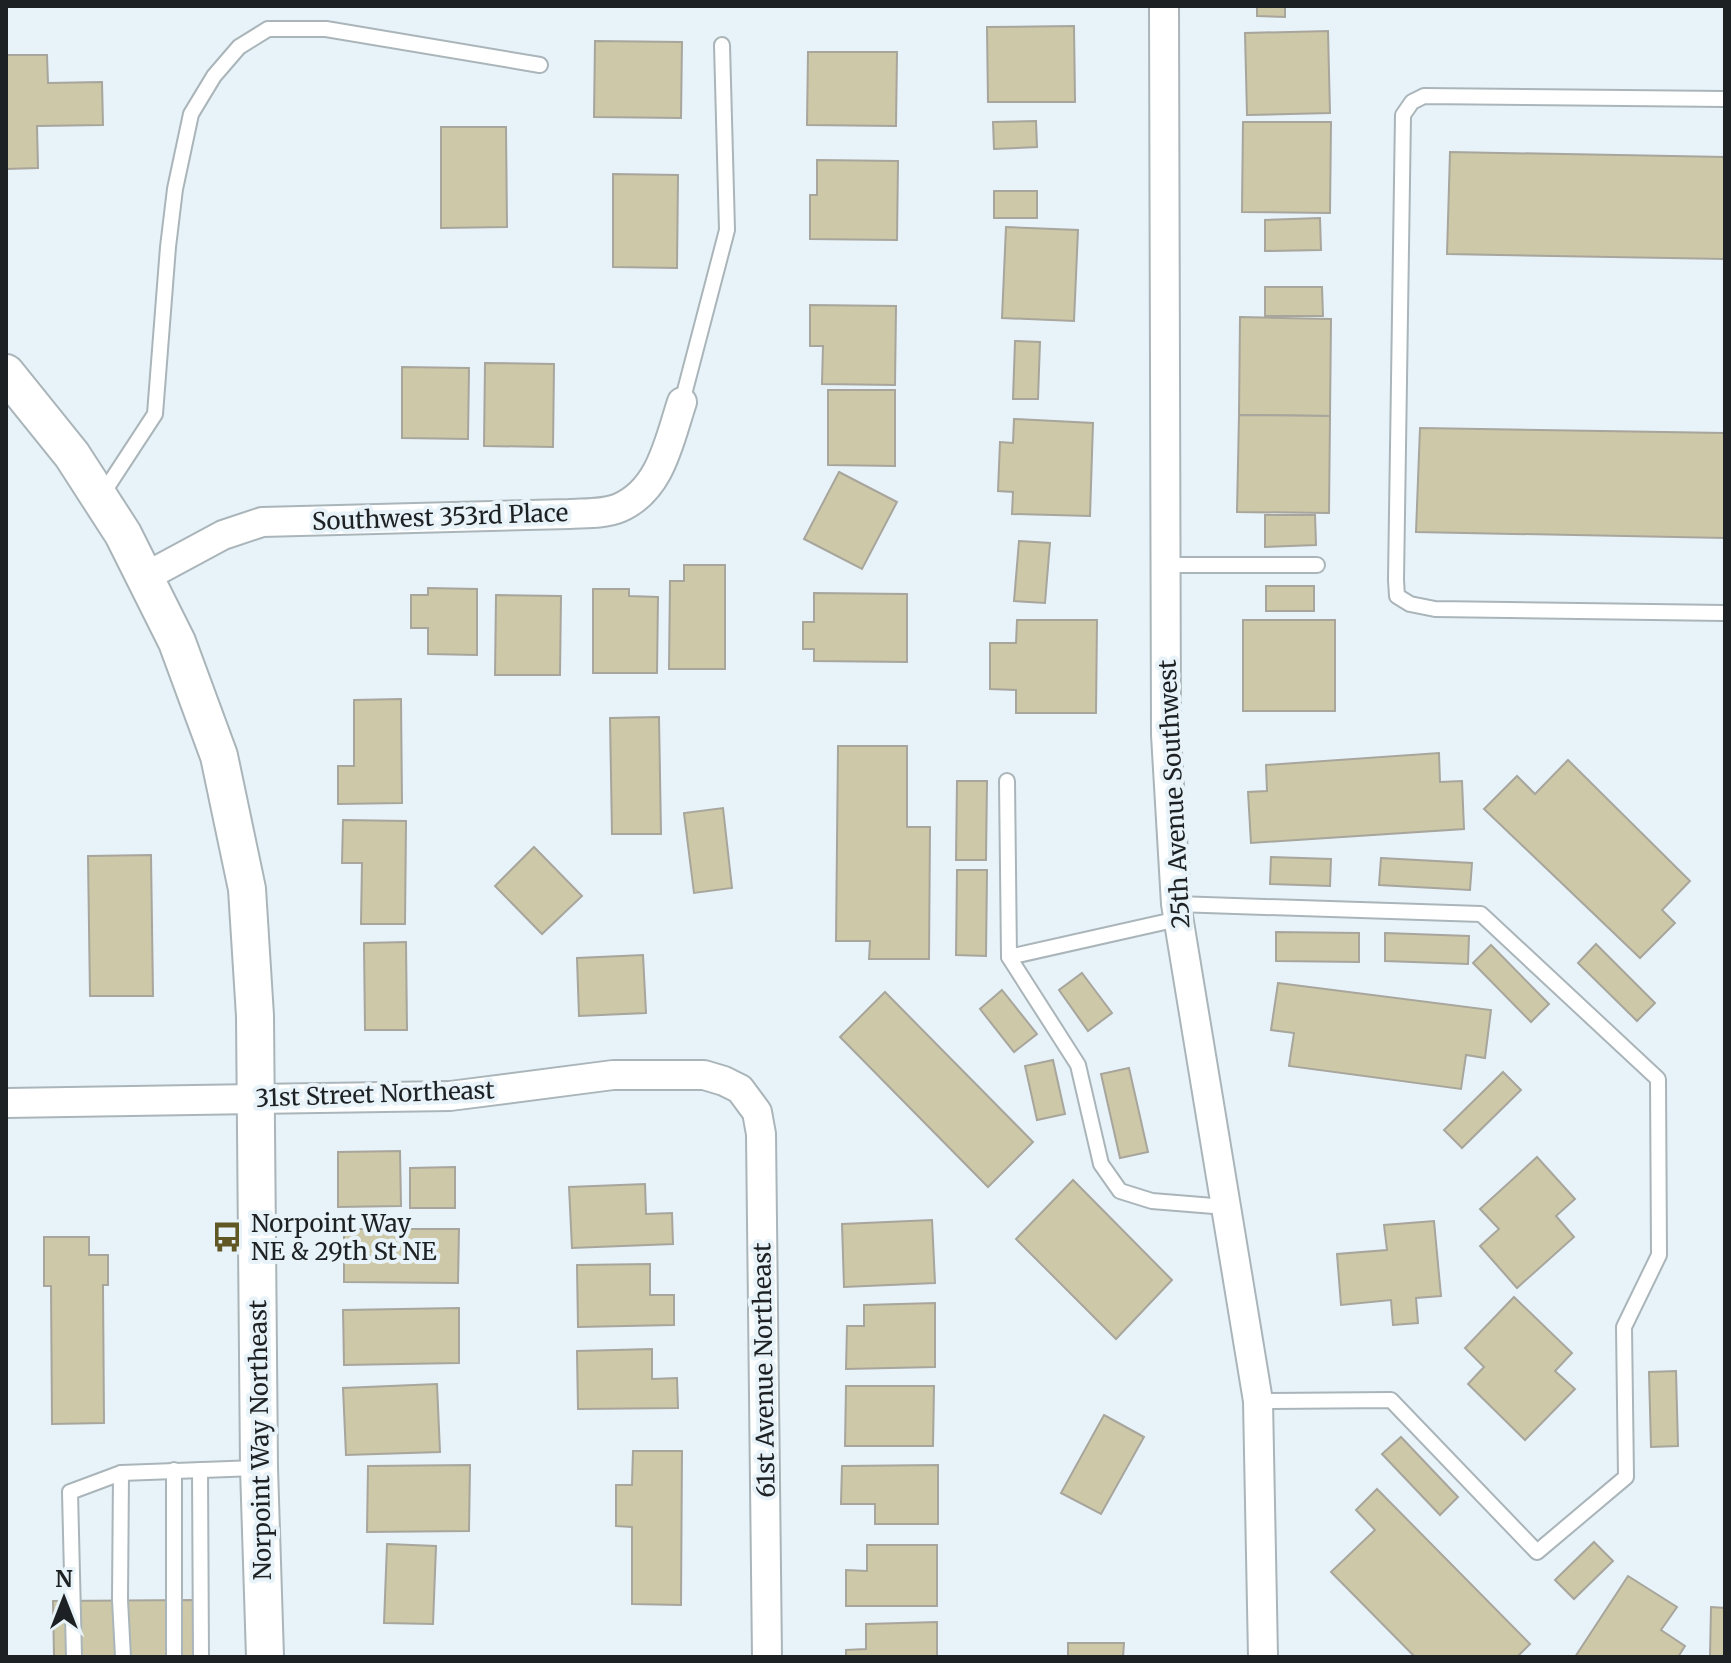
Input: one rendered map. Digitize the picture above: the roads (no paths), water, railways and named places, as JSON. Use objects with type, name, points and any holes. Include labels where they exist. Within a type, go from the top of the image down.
[{"type":"street","name":"25th Avenue Southwest","points":[[1164,6],[1166,735],[1177,911],[1258,1401],[1263,1657]]},
{"type":"street","name":"Norpoint Way Northeast","points":[[6,373],[72,455],[123,534],[177,642],[219,756],[247,889],[255,1016],[259,1468],[265,1657]]},
{"type":"street","name":"Southwest 353rd Place","points":[[145,577],[223,535],[262,522],[569,514],[617,509],[646,492],[663,461],[682,402]]},
{"type":"street","name":"31st Street Northeast","points":[[6,1103],[450,1096],[613,1075],[704,1075],[740,1089]]},
{"type":"street","name":"61st Avenue Northeast","points":[[740,1089],[757,1112],[761,1134],[767,1657]]},
{"type":"lane","points":[[100,498],[155,414],[168,247],[175,189],[191,114],[214,76],[239,47],[268,29],[326,29],[540,65]]},
{"type":"lane","points":[[682,402],[727,230],[722,45]]},
{"type":"lane","points":[[1725,99],[1424,96],[1412,102],[1403,115],[1396,580],[1397,596],[1410,604],[1435,609],[1725,613]]},
{"type":"lane","points":[[1165,565],[1317,565]]},
{"type":"lane","points":[[1007,781],[1009,957],[1078,1065],[1101,1164],[1120,1191],[1152,1201],[1226,1207]]},
{"type":"lane","points":[[1009,957],[1177,911],[1481,914],[1658,1079],[1659,1255],[1624,1327],[1626,1477],[1537,1552],[1391,1400],[1258,1401]]},
{"type":"lane","points":[[74,1657],[70,1492],[121,1473],[259,1468]]},
{"type":"lane","points":[[174,1470],[174,1657]]},
{"type":"lane","points":[[200,1470],[201,1657]]},
{"type":"lane","points":[[121,1473],[123,1657]]},
{"type":"place","name":"Norpoint Way NE & 29th St NE","points":[[227,1237]]}]
